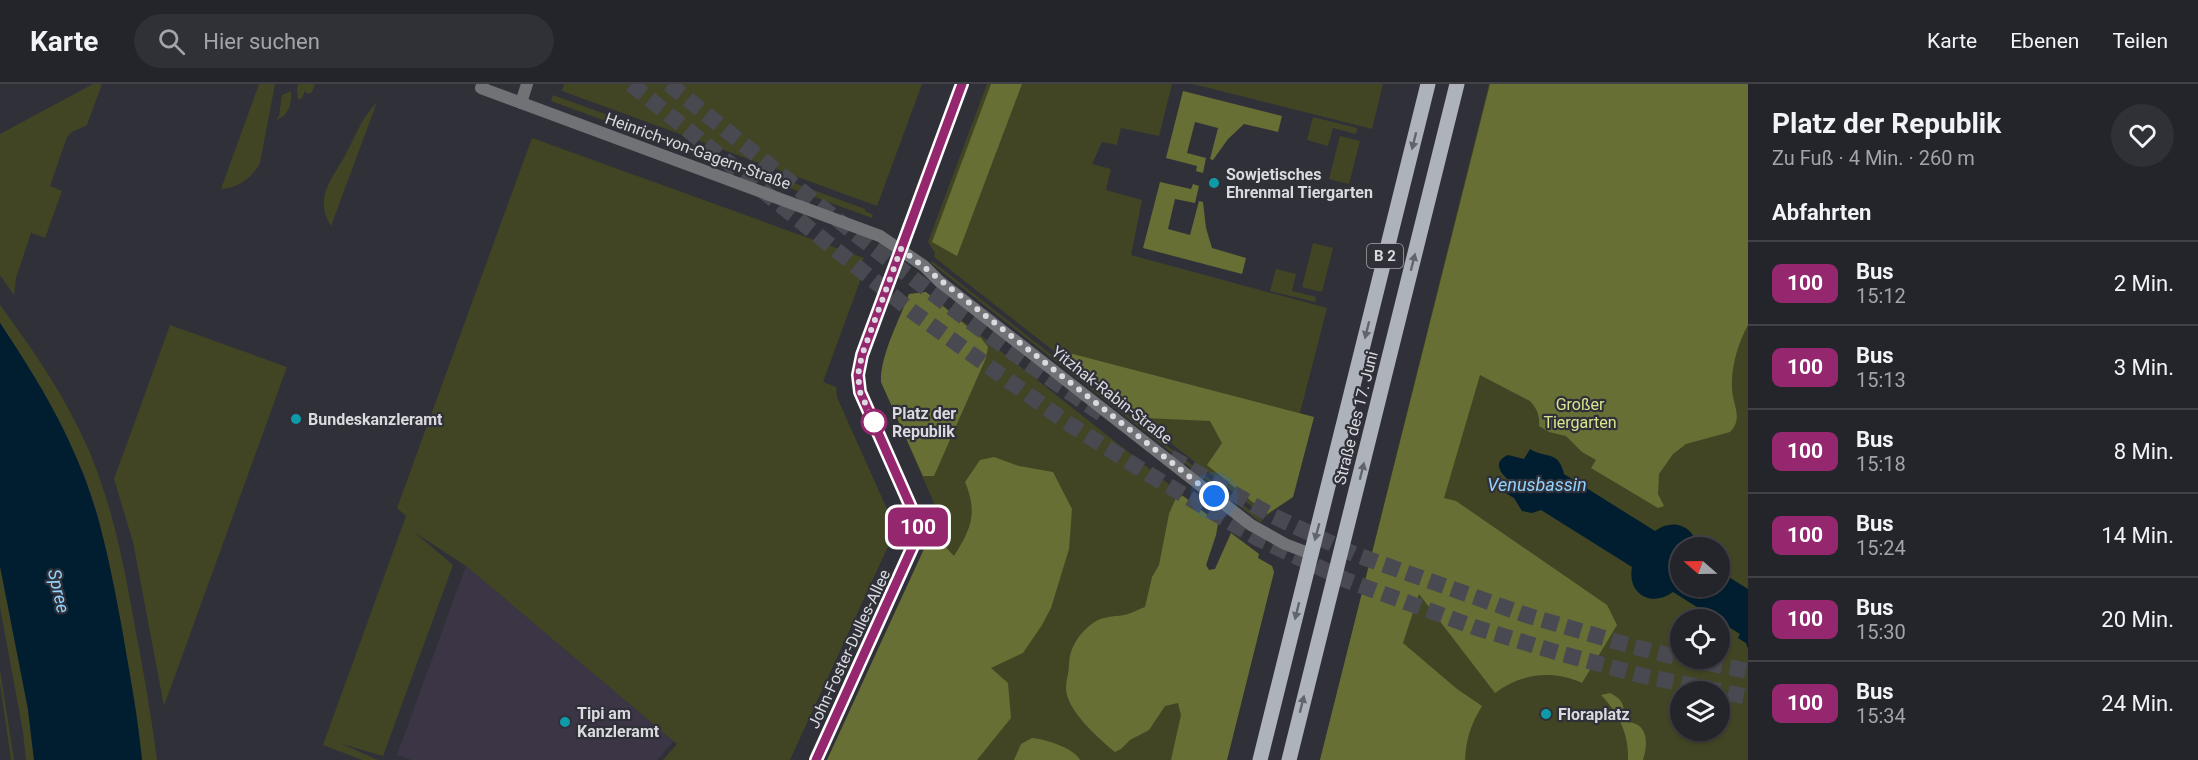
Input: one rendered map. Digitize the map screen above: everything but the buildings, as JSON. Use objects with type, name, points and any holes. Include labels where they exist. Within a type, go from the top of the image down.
[{"type":"main road","name":"Straße des 17. Juni","points":[[1260,760],[1428,84]]},
{"type":"main road","name":"Straße des 17. Juni","points":[[1288,760],[1457,84]]},
{"type":"street","points":[[521,103],[527,84]]},
{"type":"street","name":"John-Foster-Dulles-Allee","points":[[816,760],[917,537],[918,523],[860,392],[858,375],[862,355],[962,84]]},
{"type":"street","name":"Heinrich-von-Gagern-Straße","points":[[482,86],[521,103],[880,236],[901,249]]},
{"type":"street","name":"Yitzhak-Rabin-Straße","points":[[901,249],[1251,525],[1285,544],[1311,554]]},
{"type":"shaded area","points":[[466,566],[674,741],[657,760],[412,760],[397,755]]},
{"type":"green space","points":[[93,84],[102,84],[87,125],[67,137],[50,186],[62,191],[45,238],[31,233],[16,278],[14,295],[0,275],[0,134]]},
{"type":"green space","points":[[259,84],[275,84],[260,163],[244,181],[233,187],[221,189]]},
{"type":"green space","points":[[298,84],[315,84],[312,92],[308,94],[305,91],[302,98],[298,100]]},
{"type":"green space","points":[[564,84],[922,84],[877,206],[562,91]]},
{"type":"green space","points":[[987,84],[1172,84],[1159,136],[1121,128],[1117,145],[1102,142],[1092,164],[1111,169],[1106,190],[1142,200],[1131,255],[1327,308],[1300,413],[1314,417],[1293,497],[1265,517],[934,257],[935,253],[928,242]]},
{"type":"green space","points":[[991,84],[1022,84],[957,256],[932,242]]},
{"type":"green space","points":[[1193,84],[1383,84],[1372,129]]},
{"type":"green space","name":"Großer Tiergarten","points":[[1489,84],[1748,84],[1748,760],[1320,760]]},
{"type":"green space","name":"Großer Tiergarten","points":[[1490,84],[1748,84],[1748,325],[1738,347],[1733,372],[1732,394],[1736,421],[1730,432],[1686,444],[1673,454],[1659,474],[1658,494],[1664,506],[1658,508],[1591,468],[1596,460],[1582,452],[1566,436],[1549,432],[1539,426],[1538,412],[1530,401],[1480,375],[1444,498],[1456,501],[1607,605],[1617,625],[1582,683],[1559,676],[1537,676],[1515,681],[1495,693],[1419,594],[1403,643],[1457,689],[1482,706],[1470,732],[1465,760],[1320,760]]},
{"type":"green space","points":[[291,91],[289,108],[276,120],[279,116],[282,95]]},
{"type":"green space","points":[[1183,91],[1282,116],[1278,132],[1244,124],[1228,139],[1213,160],[1210,159],[1218,128],[1195,122],[1187,153],[1206,158],[1203,173],[1196,171],[1197,166],[1166,158]]},
{"type":"green space","points":[[553,95],[865,209],[873,215],[872,218],[551,101]]},
{"type":"green space","points":[[377,102],[331,226],[324,206],[327,188],[363,121]]},
{"type":"green space","points":[[1313,117],[1357,128],[1356,134],[1333,128],[1328,146],[1307,140]]},
{"type":"green space","points":[[1340,136],[1360,141],[1349,184],[1329,179]]},
{"type":"green space","points":[[532,138],[864,258],[862,262],[866,265],[823,382],[836,387],[837,397],[896,529],[790,760],[663,760],[677,744],[466,566],[414,532],[453,565],[383,756],[342,744],[378,760],[362,760],[323,745],[406,516],[397,508]]},
{"type":"green space","points":[[1160,182],[1191,189],[1193,184],[1199,186],[1195,203],[1175,199],[1168,229],[1190,235],[1199,201],[1203,202],[1206,228],[1212,248],[1246,258],[1242,274],[1143,248]]},
{"type":"green space","points":[[1313,243],[1333,248],[1322,292],[1302,287]]},
{"type":"green space","points":[[932,261],[1262,520],[1261,523],[931,263]]},
{"type":"green space","points":[[1276,269],[1296,274],[1292,291],[1316,297],[1315,302],[1270,291]]},
{"type":"green space","points":[[926,292],[1218,523],[1206,565],[1209,570],[1215,569],[1231,533],[1259,554],[1258,558],[1272,566],[1274,572],[1227,760],[827,760],[924,549],[930,531],[941,519],[881,382],[887,349],[909,294]]},
{"type":"green space","points":[[926,292],[981,338],[988,347],[986,358],[934,476],[923,476],[881,382],[887,349],[909,294]]},
{"type":"green space","points":[[0,305],[60,395],[81,433],[98,473],[111,513],[125,574],[157,760],[142,760],[117,602],[98,516],[85,477],[42,389],[0,323]]},
{"type":"green space","points":[[170,325],[287,367],[164,706],[133,542],[114,479]]},
{"type":"green space","points":[[1069,353],[1314,417],[1293,497],[1267,514],[1207,465],[1222,443],[1210,421],[1145,418],[1066,356]]},
{"type":"green space","points":[[994,457],[1019,466],[1053,472],[1072,509],[1069,549],[1051,608],[1023,653],[991,668],[1008,683],[1011,718],[977,760],[827,760],[924,549],[930,531],[954,556],[971,521],[971,503],[965,482],[980,460]]},
{"type":"green space","points":[[1183,496],[1218,523],[1206,565],[1209,570],[1215,569],[1231,533],[1259,554],[1258,558],[1272,566],[1274,572],[1227,760],[1171,760],[1181,715],[1178,703],[1165,706],[1149,730],[1130,740],[1115,752],[1092,732],[1067,697],[1069,659],[1083,631],[1100,619],[1127,614],[1145,607],[1152,577],[1159,565],[1169,514],[1176,498]]},
{"type":"green space","points":[[0,566],[28,710],[34,760],[26,760],[0,607]]},
{"type":"green space","points":[[0,670],[14,760],[11,760]]},
{"type":"green space","points":[[1610,693],[1623,704],[1624,712],[1621,721],[1636,724],[1645,735],[1643,760],[1628,760],[1627,742],[1622,725],[1601,695]]},
{"type":"green space","points":[[1032,738],[1066,748],[1080,760],[1014,760],[1021,744]]},
{"type":"water","name":"Spree","points":[[0,323],[58,418],[77,458],[92,498],[116,594],[134,697],[142,760],[34,760],[28,709],[0,566]]},
{"type":"water","name":"Venusbassin","points":[[1530,449],[1551,456],[1559,461],[1564,474],[1655,531],[1668,525],[1675,525],[1692,533],[1694,537],[1670,537],[1670,594],[1657,599],[1642,596],[1633,585],[1632,567],[1541,510],[1532,513],[1522,511],[1514,498],[1504,492],[1510,481],[1503,475],[1499,464],[1508,455],[1524,459]]},
{"type":"water","name":"Venusbassin","points":[[1730,578],[1748,589],[1748,649],[1746,643],[1738,638],[1740,634],[1730,628],[1730,609],[1700,609],[1681,597],[1730,597]]},
{"type":"tunnel","points":[[631,84],[909,309],[1066,422],[1259,539],[1346,580],[1477,628],[1640,675],[1748,697]]},
{"type":"tunnel","points":[[669,84],[937,297],[1105,416]]},
{"type":"tunnel","points":[[1170,457],[1269,514],[1354,554],[1523,614],[1670,656]]},
{"type":"tunnel","points":[[1730,667],[1748,671]]},
{"type":"bus line","name":"100","points":[[816,760],[917,537],[918,523],[860,392],[858,375],[862,355],[962,84]]},
{"type":"place","name":"Sowjetisches Ehrenmal Tiergarten","points":[[1214,183]]},
{"type":"place","name":"Bundeskanzleramt","points":[[296,419]]},
{"type":"place","name":"Platz der Republik","points":[[874,422]]},
{"type":"place","name":"Floraplatz","points":[[1546,714]]},
{"type":"place","name":"Tipi am Kanzleramt","points":[[565,722]]},
{"type":"route","points":[[874,422],[860,392],[858,375],[862,355],[901,249],[1214,496]]}]
